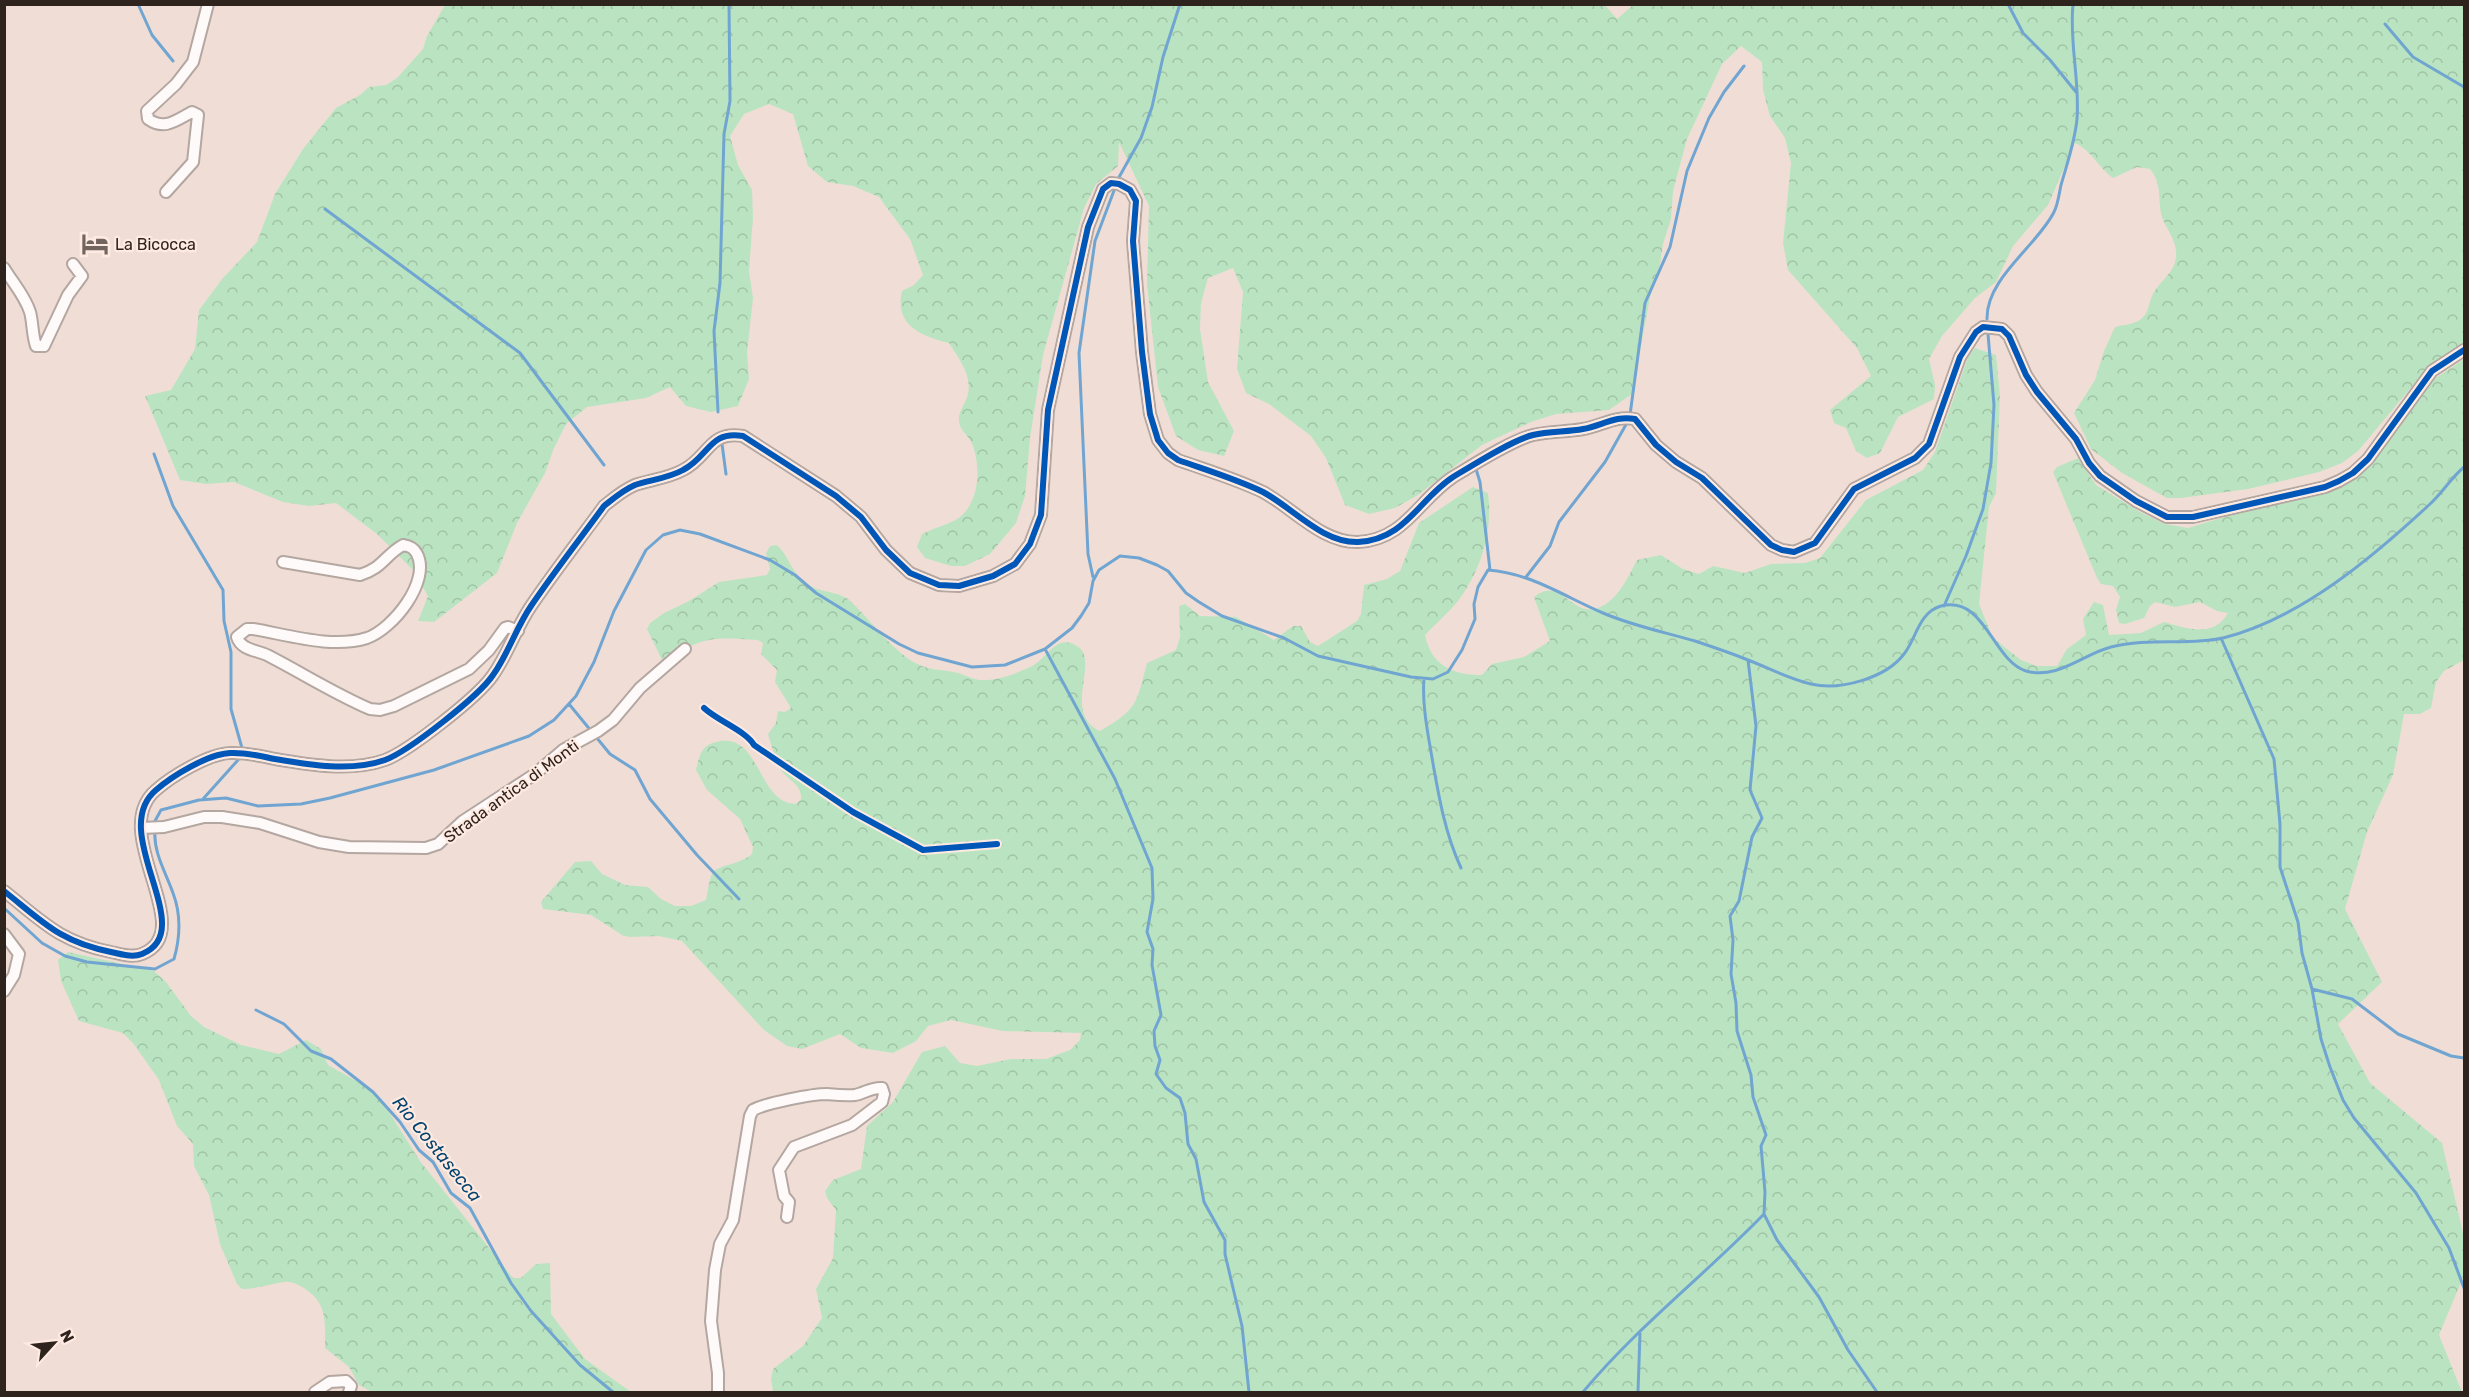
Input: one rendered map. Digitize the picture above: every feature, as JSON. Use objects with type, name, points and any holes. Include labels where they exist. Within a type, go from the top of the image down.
[{"type":"street","points":[[166,192],[193,162],[198,115],[192,112],[175,123],[155,124],[148,119],[147,111],[176,84],[193,62],[208,4]]},
{"type":"street","points":[[4,891],[55,932],[70,941],[89,948],[125,955],[144,953],[159,940],[164,921],[144,854],[146,804],[157,789],[202,762],[227,753],[306,764],[361,766],[385,760],[411,746],[474,695],[493,676],[529,608],[604,506],[620,493],[634,486],[682,471],[694,463],[718,437],[733,434],[743,436],[836,496],[861,517],[886,550],[910,573],[939,585],[959,586],[993,576],[1015,564],[1030,544],[1041,515],[1050,399],[1088,227],[1103,189],[1111,183],[1119,184],[1130,190],[1136,201],[1133,241],[1142,352],[1150,414],[1158,440],[1168,453],[1178,460],[1264,493],[1329,535],[1358,542],[1378,538],[1396,530],[1445,483],[1520,440],[1533,435],[1584,429],[1625,417],[1635,419],[1656,445],[1676,462],[1702,478],[1771,546],[1794,552],[1804,549],[1815,543],[1854,489],[1905,464],[1929,444],[1960,357],[1976,332],[1983,327],[2002,329],[2009,336],[2026,375],[2037,392],[2076,439],[2089,463],[2100,476],[2136,501],[2167,517],[2193,517],[2325,488],[2353,473],[2368,459],[2432,371],[2464,350]]},
{"type":"street","points":[[4,268],[25,300],[31,314],[32,334],[36,346],[44,346],[68,295],[82,276],[73,264]]},
{"type":"street","points":[[283,562],[360,575],[384,563],[402,545],[409,545],[414,549],[420,561],[420,570],[414,593],[399,614],[370,637],[348,642],[309,639],[247,629],[237,637],[239,643],[244,647],[265,654],[370,710],[394,706],[457,676],[469,669],[489,650],[505,628],[518,631]]},
{"type":"street","name":"Strada antica di Monti","points":[[145,827],[165,827],[204,816],[222,817],[260,823],[319,842],[349,848],[426,848],[438,844],[463,821],[535,774],[563,750],[613,720],[640,688],[686,649]]},
{"type":"street","points":[[4,934],[19,954],[14,975],[4,991]]},
{"type":"street","points":[[718,1392],[718,1373],[711,1320],[715,1270],[720,1244],[733,1220],[750,1116],[753,1110],[767,1104],[803,1097],[825,1094],[858,1095],[875,1088],[882,1088],[884,1094],[882,1102],[852,1125],[794,1147],[779,1170],[784,1196],[789,1202],[787,1217]]},
{"type":"street","points":[[315,1392],[330,1382],[346,1381],[351,1386],[350,1392]]},
{"type":"green space","points":[[1604,4],[1617,19],[1634,4],[2464,5],[2464,343],[2424,372],[2358,451],[2342,463],[2319,472],[2248,489],[2167,498],[2122,473],[2091,449],[2074,413],[2095,380],[2104,351],[2115,327],[2136,322],[2146,313],[2153,294],[2172,269],[2176,258],[2175,246],[2162,217],[2157,181],[2150,169],[2137,167],[2113,178],[2086,150],[2075,143],[2048,205],[2013,246],[1996,282],[1975,298],[1942,336],[1929,359],[1935,385],[1934,399],[1898,417],[1880,453],[1867,458],[1856,451],[1846,428],[1834,423],[1830,410],[1871,376],[1857,348],[1788,270],[1783,243],[1791,163],[1785,138],[1770,116],[1763,90],[1762,62],[1741,46],[1722,64],[1687,139],[1673,191],[1671,219],[1663,244],[1659,271],[1650,297],[1632,394],[1609,410],[1556,414],[1531,422],[1482,445],[1418,495],[1395,508],[1369,514],[1345,505],[1326,458],[1311,436],[1269,404],[1246,393],[1237,369],[1243,292],[1233,268],[1208,278],[1201,303],[1200,329],[1208,382],[1234,431],[1224,456],[1198,450],[1176,436],[1158,387],[1147,284],[1149,206],[1119,142],[1118,166],[1096,184],[1084,208],[1043,355],[1030,438],[1025,496],[1016,523],[990,554],[965,566],[951,566],[925,558],[917,547],[922,534],[960,517],[972,502],[975,492],[977,462],[975,453],[959,420],[968,394],[966,374],[949,343],[929,337],[912,327],[902,312],[902,291],[914,285],[923,275],[910,239],[879,197],[853,186],[827,182],[808,166],[793,114],[769,104],[744,114],[730,136],[738,165],[752,190],[753,217],[749,271],[753,298],[747,353],[749,379],[738,406],[711,412],[686,406],[670,387],[646,398],[587,407],[566,424],[545,473],[517,523],[497,573],[434,622],[418,621],[428,596],[413,570],[377,534],[336,503],[309,506],[283,502],[234,482],[206,484],[180,480],[145,396],[171,390],[195,349],[199,310],[223,278],[257,242],[275,194],[303,149],[336,108],[360,95],[369,87],[386,85],[397,78],[423,49],[427,36],[445,5]]},
{"type":"green space","points":[[1975,348],[1996,355],[2000,396],[1996,493],[1989,507],[1979,604],[1993,638],[2021,660],[2037,666],[2057,666],[2067,649],[2086,635],[2083,619],[2094,602],[2103,605],[2109,635],[2141,633],[2164,622],[2190,629],[2207,629],[2222,621],[2228,613],[2217,611],[2200,602],[2175,607],[2155,602],[2150,606],[2144,618],[2125,624],[2119,623],[2116,610],[2120,597],[2113,586],[2101,584],[2097,578],[2053,472],[2057,467],[2078,458],[2096,485],[2140,512],[2165,524],[2188,528],[2338,486],[2356,477],[2379,452],[2433,380],[2464,359],[2464,660],[2444,671],[2436,682],[2431,708],[2420,714],[2404,714],[2393,775],[2367,832],[2345,909],[2382,982],[2338,1024],[2370,1083],[2442,1143],[2464,1237],[2464,1275],[2439,1335],[2462,1392],[773,1392],[771,1379],[773,1369],[803,1346],[822,1318],[816,1289],[833,1258],[836,1210],[825,1191],[833,1180],[861,1169],[867,1126],[893,1102],[922,1052],[945,1046],[960,1063],[977,1066],[1011,1059],[1046,1059],[1070,1050],[1080,1040],[1081,1033],[1003,1031],[951,1020],[928,1026],[916,1041],[893,1053],[861,1048],[840,1034],[802,1049],[787,1046],[764,1030],[682,941],[659,936],[629,937],[591,915],[543,909],[541,902],[575,862],[591,861],[602,874],[625,885],[648,887],[661,899],[675,906],[691,906],[706,900],[713,872],[752,854],[753,847],[740,819],[707,790],[696,770],[702,752],[711,744],[731,741],[742,747],[751,756],[773,793],[783,801],[796,804],[801,799],[799,789],[779,767],[768,734],[776,723],[778,711],[785,712],[791,708],[775,682],[777,670],[761,654],[763,643],[758,640],[742,639],[708,640],[689,647],[663,662],[647,629],[650,623],[719,582],[767,575],[770,569],[766,553],[770,546],[777,545],[803,581],[814,588],[848,599],[902,654],[926,667],[980,680],[993,679],[1032,666],[1060,643],[1071,643],[1077,646],[1083,653],[1085,663],[1083,712],[1089,723],[1100,731],[1122,717],[1134,704],[1147,663],[1176,650],[1180,637],[1179,606],[1185,604],[1200,616],[1236,617],[1274,640],[1293,626],[1301,626],[1310,642],[1318,646],[1357,621],[1361,614],[1364,585],[1387,579],[1400,571],[1419,523],[1473,487],[1488,493],[1489,520],[1480,560],[1461,597],[1425,635],[1432,654],[1444,666],[1461,673],[1482,675],[1492,664],[1524,657],[1550,641],[1534,597],[1545,591],[1554,592],[1588,610],[1599,608],[1616,595],[1637,560],[1661,555],[1683,569],[1699,574],[1713,566],[1745,573],[1771,564],[1805,563],[1820,558],[1866,500],[1923,470],[1935,452],[1968,357]]},
{"type":"green space","points":[[68,952],[154,971],[166,982],[191,1016],[204,1027],[241,1045],[279,1054],[306,1040],[321,1049],[328,1065],[367,1087],[380,1098],[420,1161],[513,1278],[521,1278],[536,1264],[550,1263],[551,1314],[585,1359],[631,1392],[372,1392],[359,1385],[349,1367],[325,1348],[323,1313],[317,1299],[310,1293],[289,1282],[242,1289],[237,1284],[220,1244],[209,1195],[194,1166],[193,1144],[177,1126],[159,1080],[133,1043],[123,1033],[79,1021],[61,981],[58,960]]},
{"type":"waterway","points":[[138,4],[152,35],[173,61]]},
{"type":"waterway","points":[[718,412],[714,331],[720,283],[724,134],[730,101],[729,4]]},
{"type":"waterway","points":[[1118,179],[1141,138],[1152,107],[1163,57],[1180,4]]},
{"type":"waterway","points":[[2008,4],[2023,33],[2050,60],[2076,92]]},
{"type":"waterway","points":[[1987,319],[1989,304],[1995,290],[2054,212],[2073,144],[2078,104],[2072,33],[2073,4]]},
{"type":"waterway","points":[[2385,24],[2413,57],[2464,87]]},
{"type":"waterway","points":[[1630,415],[1645,303],[1670,247],[1687,171],[1709,118],[1724,92],[1744,66]]},
{"type":"waterway","points":[[1093,577],[1088,554],[1079,353],[1095,241],[1115,188]]},
{"type":"waterway","points":[[325,209],[520,353],[604,465]]},
{"type":"waterway","points":[[1944,606],[1983,509],[1991,463],[1994,405],[1988,334]]},
{"type":"waterway","points":[[1526,577],[1550,546],[1559,522],[1605,462],[1628,421]]},
{"type":"waterway","points":[[722,444],[726,474]]},
{"type":"waterway","points":[[154,454],[173,506],[223,590],[224,621],[231,652],[231,709],[242,748]]},
{"type":"waterway","points":[[1475,466],[1480,482],[1490,570]]},
{"type":"waterway","points":[[155,821],[161,810],[199,800],[226,798],[258,806],[301,804],[330,798],[434,770],[529,736],[554,720],[576,696],[594,662],[614,611],[646,550],[663,535],[680,530],[700,534],[770,560],[795,575],[816,593],[899,644],[918,653],[972,667],[1005,665],[1045,649],[1072,628],[1089,603],[1093,581],[1099,570],[1120,556],[1139,558],[1157,565],[1168,571],[1186,593],[1222,616],[1284,638],[1318,656],[1411,677],[1433,679],[1448,672],[1462,650],[1475,619],[1474,604],[1478,587],[1488,570],[1519,576],[1614,618],[1695,641],[1795,679],[1811,684],[1835,686],[1862,681],[1886,670],[1904,654],[1928,614],[1941,606],[1956,605],[1968,610],[1978,619],[2014,665],[2026,671],[2038,673],[2060,669],[2101,650],[2125,644],[2210,640],[2252,629],[2307,601],[2360,565],[2430,504],[2464,467]]},
{"type":"waterway","points":[[2221,638],[2274,759],[2280,824],[2280,867],[2298,922],[2302,953],[2312,989],[2321,1039],[2330,1067],[2343,1100],[2354,1118],[2416,1193],[2449,1248],[2464,1288]]},
{"type":"waterway","points":[[1045,649],[1115,779],[1152,868],[1153,899],[1147,932],[1153,949],[1152,965],[1161,1015],[1154,1031],[1155,1046],[1160,1060],[1156,1074],[1166,1088],[1180,1098],[1185,1113],[1188,1144],[1196,1159],[1204,1202],[1225,1240],[1225,1254],[1242,1326],[1249,1392]]},
{"type":"waterway","points":[[1748,660],[1756,726],[1750,790],[1762,818],[1752,837],[1739,901],[1730,916],[1733,940],[1731,974],[1736,1003],[1737,1031],[1751,1075],[1753,1097],[1766,1135],[1761,1146],[1765,1192],[1764,1214],[1777,1240],[1819,1297],[1848,1350],[1877,1392]]},
{"type":"waterway","points":[[1424,679],[1425,716],[1439,797],[1450,840],[1461,868]]},
{"type":"waterway","points":[[569,704],[610,754],[635,770],[650,799],[697,855],[739,899]]},
{"type":"waterway","points":[[203,799],[238,760]]},
{"type":"waterway","points":[[4,908],[42,943],[65,956],[87,962],[155,969],[174,959],[179,926],[176,901],[156,846],[155,830]]},
{"type":"waterway","points":[[2312,989],[2352,999],[2398,1034],[2451,1056],[2464,1058]]},
{"type":"waterway","name":"Rio Costasecca","points":[[256,1010],[284,1024],[311,1051],[331,1059],[373,1092],[400,1122],[419,1150],[433,1162],[451,1193],[470,1208],[511,1283],[531,1311],[580,1365],[613,1392]]},
{"type":"waterway","points":[[1583,1392],[1648,1323],[1764,1214]]},
{"type":"waterway","points":[[1638,1392],[1640,1333]]},
{"type":"cycle path","points":[[4,891],[53,929],[78,943],[123,955],[142,954],[157,942],[162,925],[159,903],[145,854],[141,830],[143,808],[156,790],[171,778],[221,754],[252,754],[302,763],[344,767],[372,764],[396,755],[459,709],[493,675],[531,606],[604,506],[635,485],[678,473],[692,465],[710,446],[723,437],[743,436],[836,496],[861,517],[886,550],[910,573],[939,585],[959,586],[993,576],[1015,564],[1030,544],[1041,515],[1048,410],[1088,227],[1103,189],[1111,183],[1119,184],[1130,190],[1136,201],[1133,241],[1142,352],[1150,414],[1158,440],[1168,453],[1178,460],[1263,492],[1320,531],[1345,541],[1374,540],[1388,534],[1400,526],[1453,477],[1514,442],[1539,434],[1590,428],[1628,418],[1635,419],[1656,445],[1676,462],[1702,478],[1771,545],[1794,552],[1815,543],[1854,489],[1915,458],[1929,444],[1960,357],[1976,332],[1983,327],[2002,329],[2009,336],[2026,375],[2037,392],[2076,439],[2089,463],[2100,476],[2136,501],[2167,517],[2193,517],[2325,487],[2353,473],[2368,459],[2432,371],[2464,350]]},
{"type":"cycle path","points":[[704,708],[853,812],[923,850],[997,844]]},
{"type":"place","name":"La Bicocca","points":[[95,244]]}]
